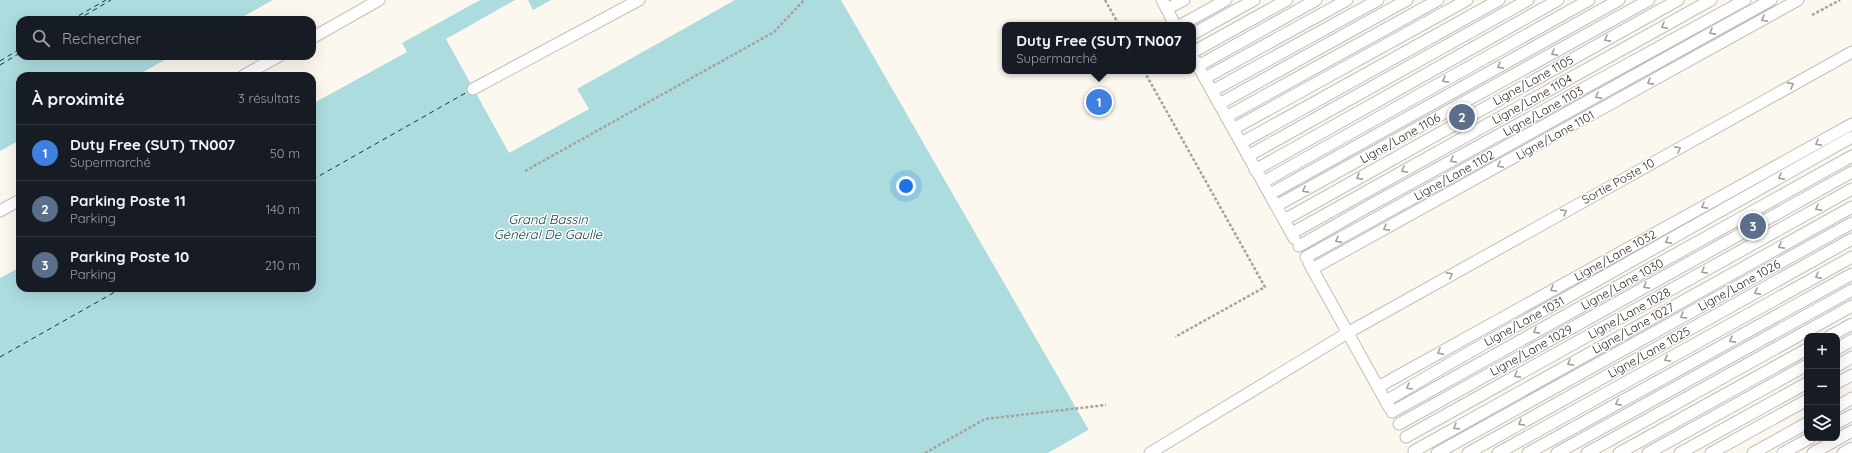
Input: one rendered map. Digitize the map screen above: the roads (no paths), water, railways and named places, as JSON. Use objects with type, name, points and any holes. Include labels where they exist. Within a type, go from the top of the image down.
[{"type":"lane","points":[[316,36],[380,0]]},
{"type":"lane","points":[[473,89],[640,0]]},
{"type":"lane","points":[[1173,22],[1164,5],[1184,0]]},
{"type":"lane","points":[[1186,22],[1226,0]]},
{"type":"lane","points":[[1196,32],[1254,0]]},
{"type":"lane","points":[[1196,50],[1287,0]]},
{"type":"lane","points":[[1316,0],[1196,62],[1255,170],[1349,332],[1414,452]]},
{"type":"lane","points":[[1205,78],[1347,0]]},
{"type":"lane","points":[[1212,91],[1378,0]]},
{"type":"lane","points":[[1219,104],[1407,0]]},
{"type":"lane","points":[[1226,117],[1438,0]]},
{"type":"lane","points":[[1233,129],[1467,0]]},
{"type":"lane","points":[[1241,143],[1499,0]]},
{"type":"lane","points":[[1248,156],[1528,0]]},
{"type":"lane","points":[[1255,170],[1558,0]]},
{"type":"lane","points":[[1262,182],[1589,0]]},
{"type":"lane","points":[[1270,194],[1619,0]]},
{"type":"lane","name":"Ligne/Lane 1106","points":[[1276,206],[1649,0]]},
{"type":"lane","name":"Ligne/Lane 1105","points":[[1284,220],[1678,0]]},
{"type":"lane","name":"Ligne/Lane 1104","points":[[1292,233],[1711,0]]},
{"type":"lane","name":"Ligne/Lane 1103","points":[[1299,246],[1369,206],[1745,0]]},
{"type":"lane","name":"Ligne/Lane 1102","points":[[1306,258],[1771,0]]},
{"type":"lane","name":"Ligne/Lane 1101","points":[[1312,269],[1798,0]]},
{"type":"lane","name":"Sortie Poste 10","points":[[1150,453],[1349,332],[1852,52]]},
{"type":"lane","points":[[250,72],[272,60]]},
{"type":"lane","name":"Ligne/Lane 1032","points":[[1378,387],[1852,124]]},
{"type":"lane","name":"Ligne/Lane 1031","points":[[1386,401],[1452,362],[1852,137]]},
{"type":"lane","name":"Ligne/Lane 1030","points":[[1392,412],[1852,156]]},
{"type":"lane","name":"Ligne/Lane 1029","points":[[1399,424],[1852,172]]},
{"type":"lane","name":"Ligne/Lane 1028","points":[[1406,437],[1852,190]]},
{"type":"lane","points":[[0,211],[16,202]]},
{"type":"lane","name":"Ligne/Lane 1027","points":[[1414,452],[1852,207]]},
{"type":"lane","name":"Ligne/Lane 1026","points":[[1438,453],[1852,223]]},
{"type":"lane","name":"Ligne/Lane 1025","points":[[1468,453],[1852,239]]},
{"type":"lane","points":[[1498,453],[1852,257]]},
{"type":"lane","points":[[1528,453],[1852,274]]},
{"type":"lane","points":[[1557,453],[1852,290]]},
{"type":"lane","points":[[1587,453],[1852,306]]},
{"type":"lane","points":[[1836,333],[1852,324]]},
{"type":"lane","points":[[1840,347],[1852,340]]},
{"type":"lane","points":[[1619,453],[1804,351]]},
{"type":"lane","points":[[1840,364],[1852,358]]},
{"type":"lane","points":[[1648,453],[1804,367]]},
{"type":"lane","points":[[1840,381],[1852,375]]},
{"type":"lane","points":[[1680,453],[1804,384]]},
{"type":"lane","points":[[1840,405],[1852,398]]},
{"type":"lane","points":[[1711,453],[1804,402]]},
{"type":"lane","points":[[1840,421],[1852,415]]},
{"type":"lane","points":[[1753,453],[1804,425]]},
{"type":"lane","points":[[1813,453],[1852,431]]},
{"type":"lane","points":[[1783,453],[1805,441]]},
{"type":"lane","points":[[1843,453],[1852,448]]},
{"type":"water","name":"Grand Bassin Général De Gaulle","points":[[0,0],[841,0],[1102,453],[0,453]]},
{"type":"place","name":"Duty Free (SUT) TN007","points":[[1099,102]]},
{"type":"place","name":"Parking Poste 11","points":[[1462,117]]},
{"type":"place","name":"Parking Poste 10","points":[[1753,226]]}]
